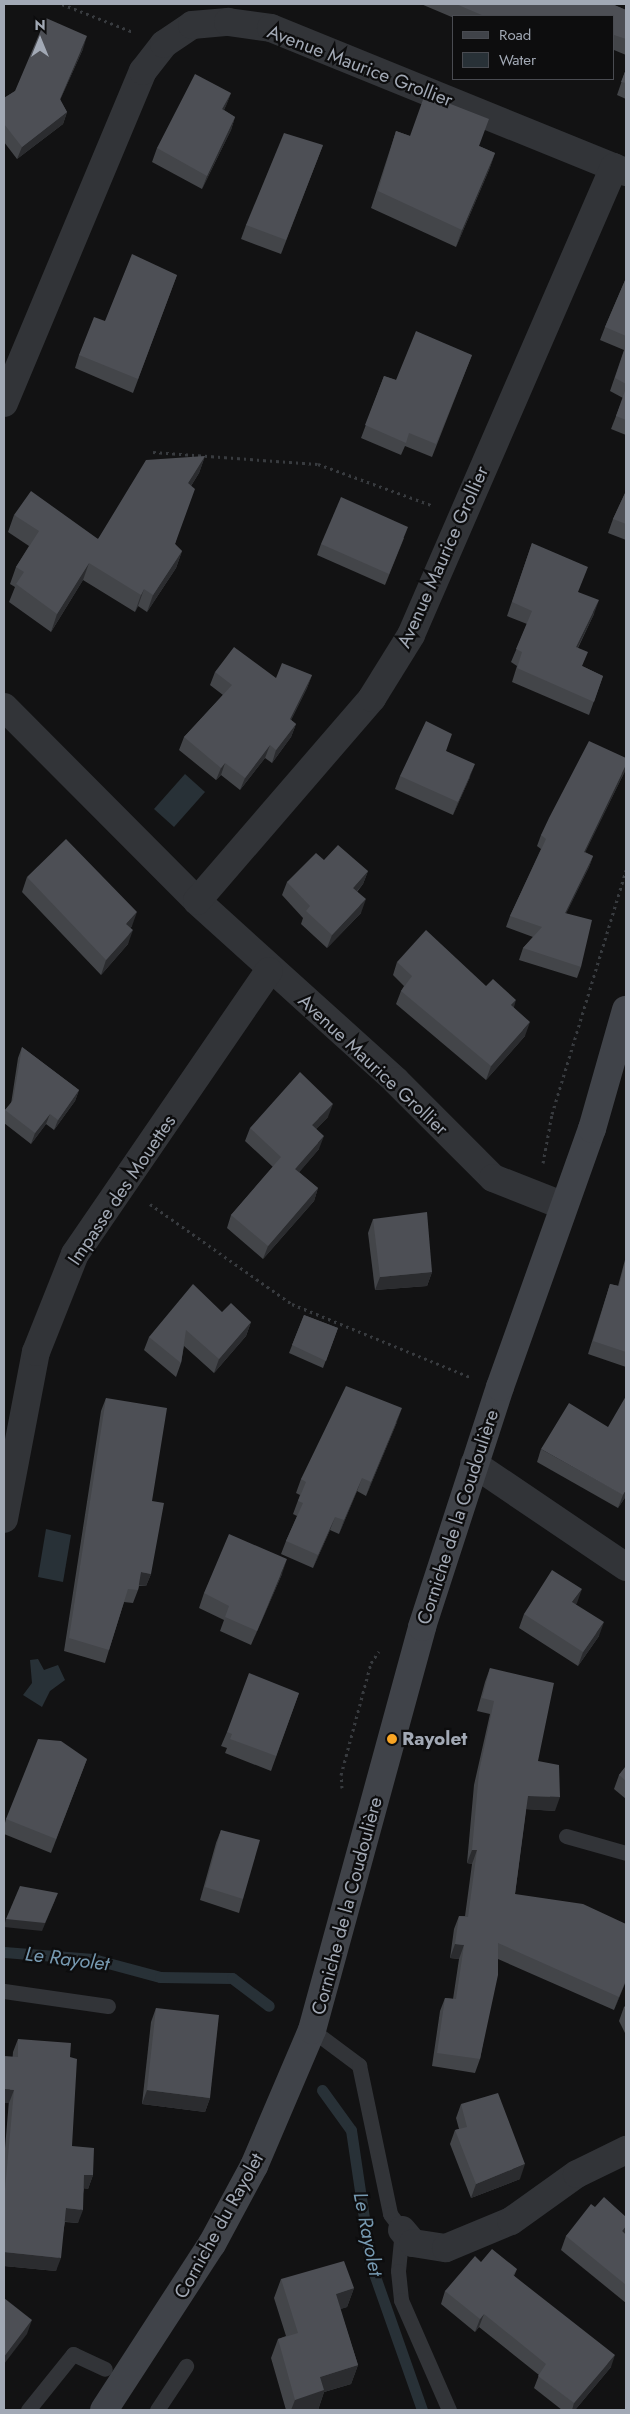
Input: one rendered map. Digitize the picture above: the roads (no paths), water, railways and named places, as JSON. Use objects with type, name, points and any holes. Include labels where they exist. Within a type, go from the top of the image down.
[{"type":"main road","name":"Corniche de la Coudoulière","points":[[312,2030],[422,1627],[474,1464],[564,1206],[626,1010]]},
{"type":"main road","name":"Corniche du Rayolet","points":[[104,2410],[217,2236],[254,2166],[312,2030]]},
{"type":"street","name":"Avenue Maurice Grollier","points":[[4,403],[143,72],[164,44],[192,24],[228,22],[271,28],[620,170],[462,516],[411,635],[372,698],[197,901]]},
{"type":"street","name":"Avenue Maurice Grollier","points":[[4,707],[197,901],[270,971],[396,1081],[493,1178],[564,1206]]},
{"type":"street","name":"Impasse des Mouettes","points":[[4,1519],[36,1352],[75,1254],[125,1186],[270,971]]},
{"type":"street","points":[[474,1464],[626,1568]]},
{"type":"street","points":[[402,2230],[413,2244],[446,2248],[511,2221],[577,2174],[626,2150]]},
{"type":"lane","points":[[566,1836],[626,1854]]},
{"type":"lane","points":[[4,1991],[108,2006]]},
{"type":"lane","points":[[312,2030],[358,2065],[390,2214],[402,2230],[398,2271],[401,2300],[449,2410]]},
{"type":"lane","points":[[28,2410],[53,2375],[73,2354],[105,2369]]},
{"type":"lane","points":[[157,2410],[186,2366]]},
{"type":"water","points":[[185,774],[205,792],[174,827],[154,809]]},
{"type":"water","points":[[46,1529],[71,1535],[63,1582],[38,1577]]},
{"type":"water","points":[[38,1659],[44,1670],[58,1665],[65,1680],[50,1691],[42,1707],[23,1695],[32,1683],[30,1660]]},
{"type":"waterway","name":"Le Rayolet","points":[[4,1952],[93,1959],[160,1977],[232,1978],[269,2006]]},
{"type":"waterway","name":"Le Rayolet","points":[[322,2090],[351,2130],[371,2265],[422,2410]]},
{"type":"place","name":"Rayolet","points":[[392,1739]]}]
